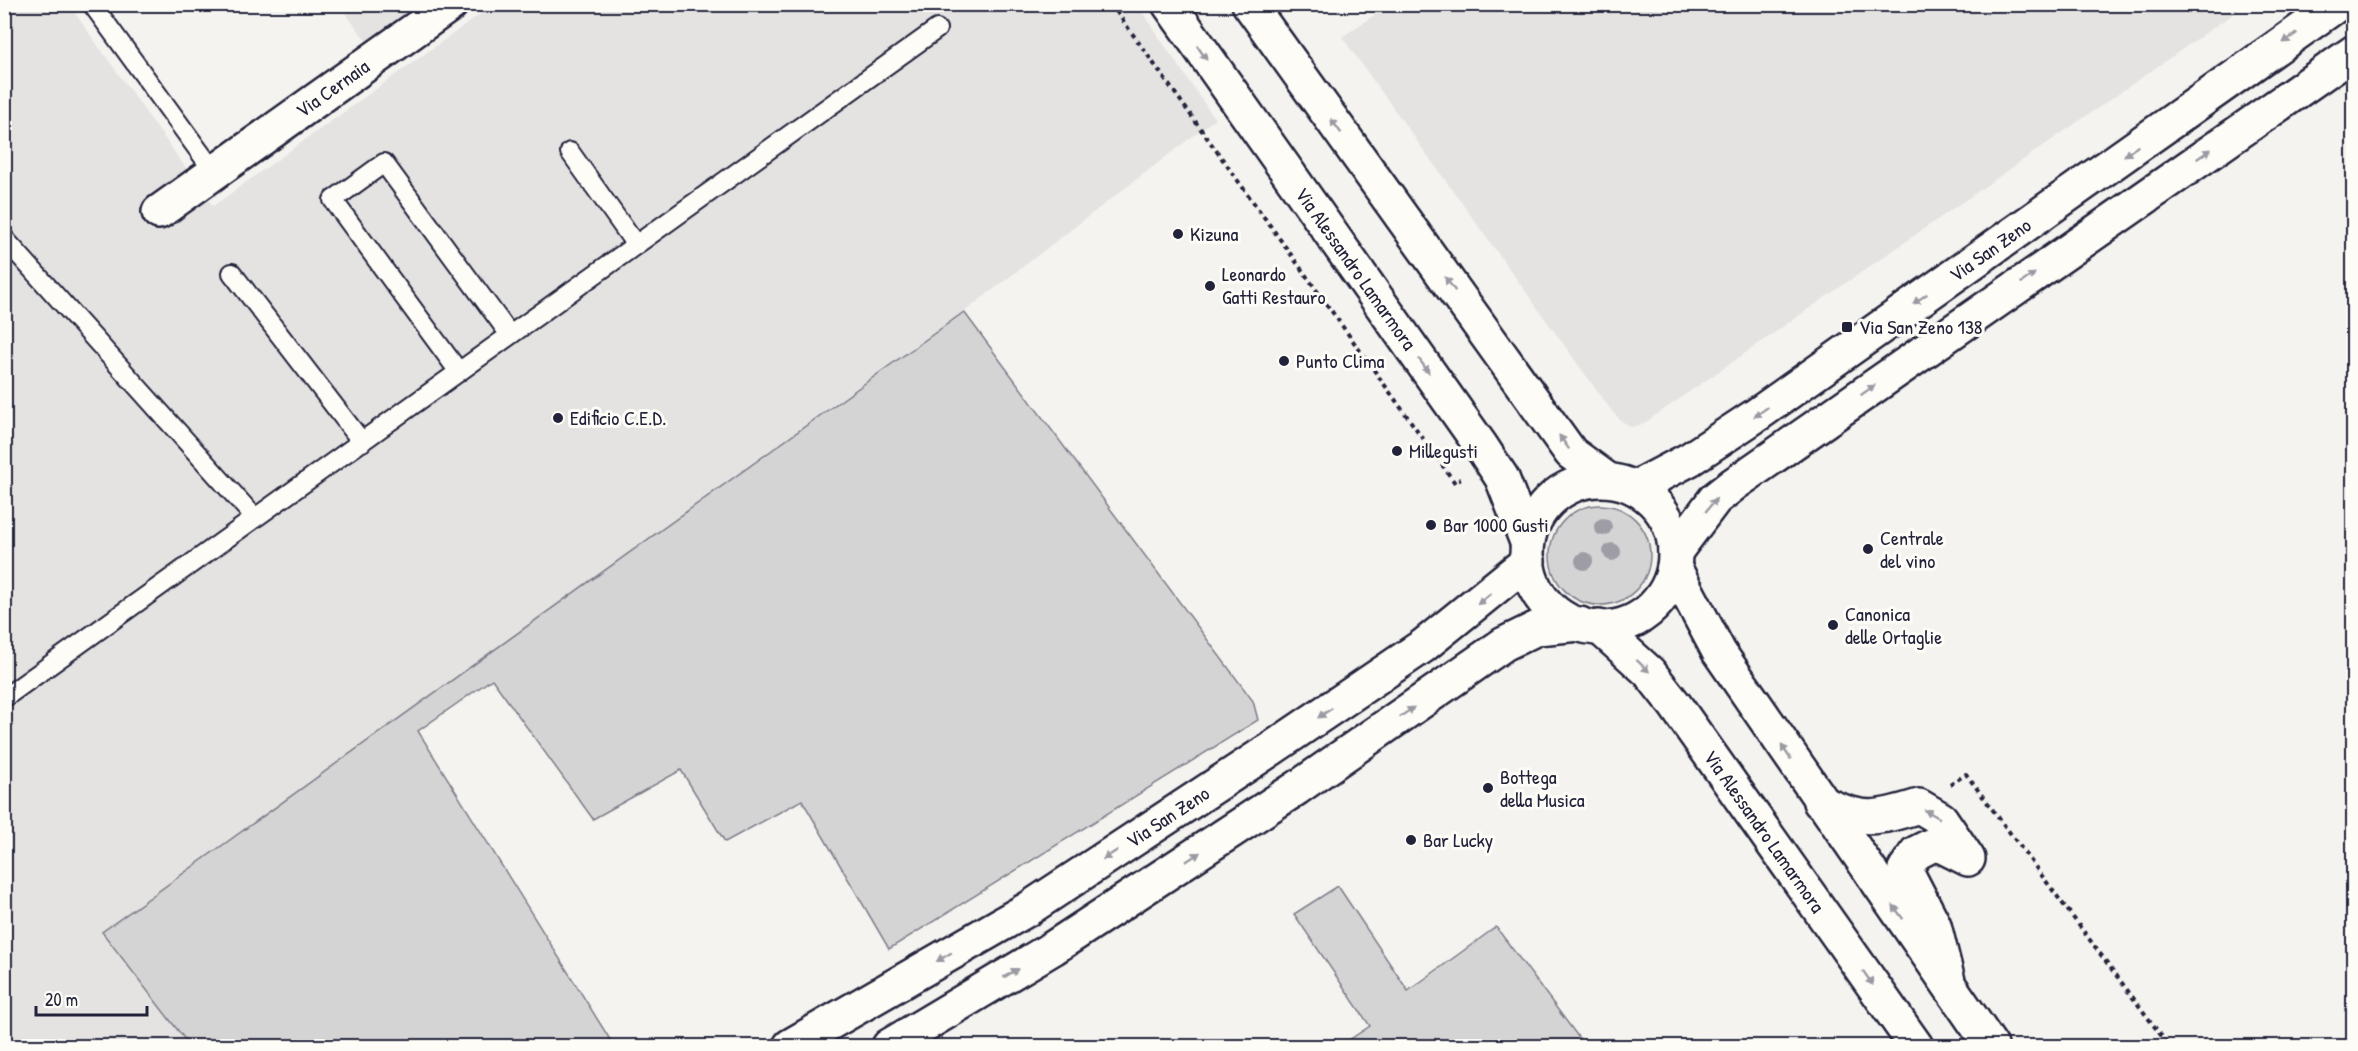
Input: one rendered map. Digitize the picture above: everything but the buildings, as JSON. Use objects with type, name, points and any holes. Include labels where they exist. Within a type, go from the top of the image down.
[{"type":"street","name":"Via Cernaia","points":[[159,212],[451,4]]},
{"type":"street","name":"Via Alessandro Lamarmora","points":[[1169,4],[1502,478],[1528,552]]},
{"type":"street","points":[[1249,4],[1571,453],[1621,484],[1651,499],[1664,514],[1672,532],[1675,559],[1719,652],[1820,802],[1948,981],[1991,1047]]},
{"type":"street","name":"Via San Zeno","points":[[1621,484],[1690,459],[1758,414],[2338,4]]},
{"type":"street","points":[[889,1047],[1053,948],[1278,801],[1504,644],[1537,628],[1589,626],[1633,620],[1648,611],[1669,584],[1675,559],[1715,499],[2354,52]]},
{"type":"street","points":[[1589,626],[1564,617],[1545,600],[1532,578],[1528,552],[1536,519],[1549,501],[1566,489],[1586,481],[1621,484]]},
{"type":"street","name":"Via San Zeno","points":[[790,1047],[1028,909],[1252,762],[1423,646],[1528,552]]},
{"type":"street","name":"Via Alessandro Lamarmora","points":[[1589,626],[1649,672],[1675,705],[1916,1047]]},
{"type":"street","points":[[1820,802],[1848,816],[1880,818],[1919,806],[1941,819],[1968,859],[1936,843],[1916,853],[1905,869],[1934,925],[1948,981]]},
{"type":"lane","points":[[92,4],[215,173]]},
{"type":"lane","points":[[4,698],[937,29]]},
{"type":"lane","points":[[570,152],[636,244]]},
{"type":"lane","points":[[459,372],[333,200],[384,163],[510,335]]},
{"type":"lane","points":[[4,238],[255,518]]},
{"type":"lane","points":[[232,273],[362,442]]},
{"type":"path","points":[[1111,4],[1455,483]]},
{"type":"path","points":[[1919,806],[1966,774],[2169,1047]]},
{"type":"shaded area","points":[[5,5],[69,5],[213,206],[493,5],[1137,5],[1215,119],[964,312],[102,932],[190,1046],[5,1046]]},
{"type":"shaded area","points":[[339,5],[431,5],[371,47]]},
{"type":"shaded area","points":[[1389,5],[2246,5],[1643,424],[1631,427],[1611,410],[1342,37]]},
{"type":"shaded area","points":[[964,312],[1253,701],[1258,720],[889,949],[802,800],[725,842],[681,770],[593,819],[492,679],[418,731],[614,1046],[190,1046],[102,932]]},
{"type":"shaded area","points":[[1600,505],[1619,509],[1636,519],[1646,536],[1650,555],[1646,574],[1636,591],[1619,601],[1600,605],[1581,601],[1564,591],[1554,574],[1550,555],[1554,536],[1564,519],[1581,509]]},
{"type":"shaded area","points":[[1338,886],[1408,991],[1496,927],[1585,1046],[1340,1046],[1370,1026],[1294,914]]},
{"type":"place","name":"Kizuna","points":[[1178,234]]},
{"type":"place","name":"Leonardo Gatti Restauro","points":[[1210,286]]},
{"type":"place","name":"Via San Zeno 138","points":[[1847,327]]},
{"type":"place","name":"Punto Clima","points":[[1284,361]]},
{"type":"place","name":"Edificio C.E.D.","points":[[558,418]]},
{"type":"place","name":"Millegusti","points":[[1397,451]]},
{"type":"place","name":"Bar 1000 Gusti","points":[[1431,525]]},
{"type":"place","name":"Centrale del vino","points":[[1868,549]]},
{"type":"place","name":"Canonica delle Ortaglie","points":[[1833,625]]},
{"type":"place","name":"Bottega della Musica","points":[[1488,788]]},
{"type":"place","name":"Bar Lucky","points":[[1411,840]]}]
